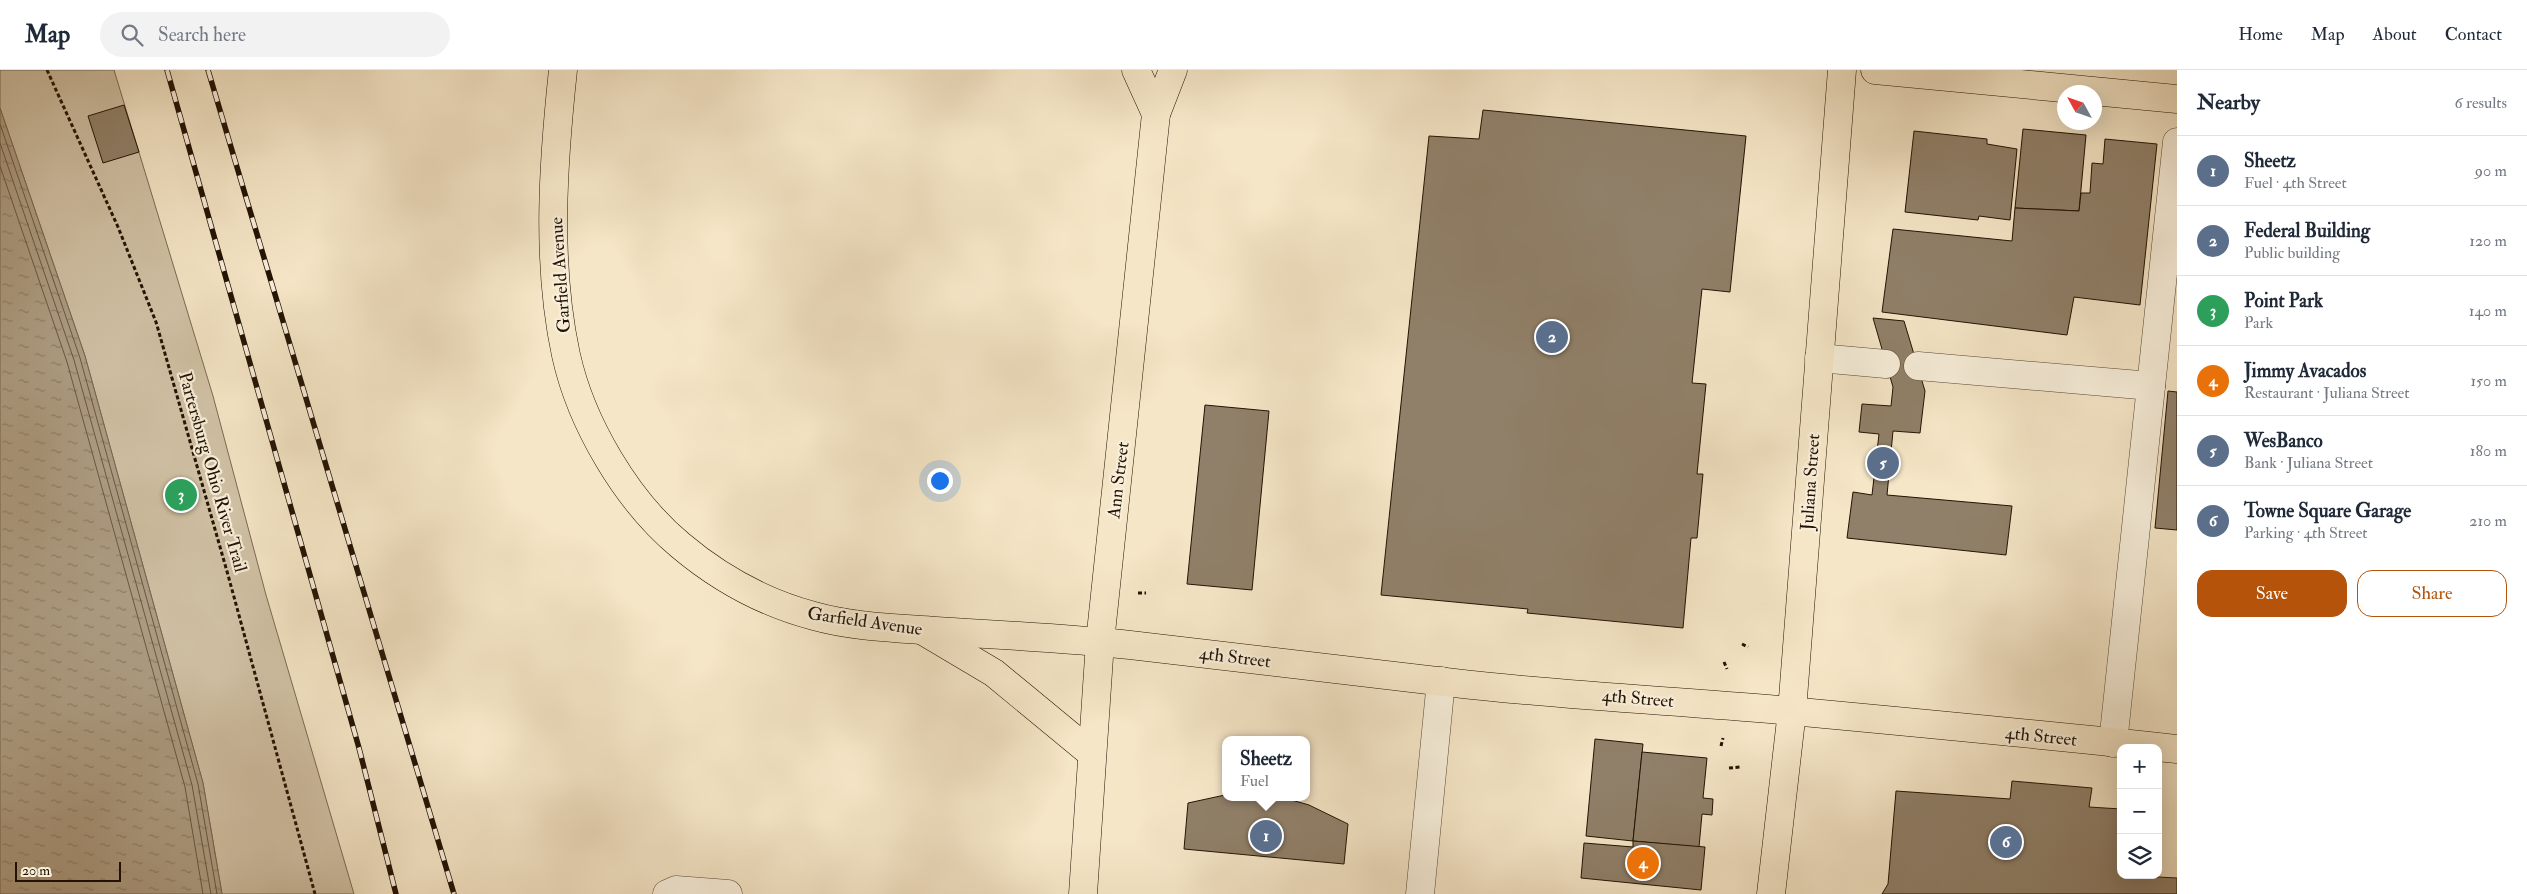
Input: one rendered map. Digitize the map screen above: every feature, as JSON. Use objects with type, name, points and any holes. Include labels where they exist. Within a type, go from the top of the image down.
[{"type":"main road","name":"Garfield Avenue","points":[[564,70],[556,144],[555,243],[558,306],[567,359],[580,398],[622,481],[648,515],[680,546],[735,584],[770,601],[817,617],[876,626],[921,630],[1100,642]]},
{"type":"main road","points":[[1136,70],[1156,114]]},
{"type":"main road","name":"Ann Street","points":[[1083,894],[1091,753],[1100,642],[1156,114],[1173,70]]},
{"type":"main road","name":"Juliana Street","points":[[1772,894],[1792,711],[1842,70]]},
{"type":"main road","points":[[1874,70],[2177,99]]},
{"type":"main road","points":[[921,630],[994,673],[1091,753]]},
{"type":"main road","name":"4th Street","points":[[1100,642],[1441,681],[1792,711],[2177,749]]},
{"type":"lane","points":[[2113,743],[2151,386],[2170,268],[2177,142]]},
{"type":"lane","points":[[1819,358],[1886,364]]},
{"type":"lane","points":[[1918,366],[2151,386]]},
{"type":"lane","points":[[1420,894],[1441,681]]},
{"type":"lane","points":[[667,894],[676,890],[728,894]]},
{"type":"path","name":"Partersburg Ohio River Trail","points":[[47,70],[118,227],[156,322],[231,584],[315,894]]},
{"type":"path","points":[[1137,593],[1146,593]]},
{"type":"path","points":[[1742,644],[1748,647]]},
{"type":"path","points":[[1724,662],[1727,669]]},
{"type":"path","points":[[1721,746],[1723,737]]},
{"type":"path","points":[[1729,768],[1740,768]]},
{"type":"shaded area","points":[[0,70],[114,70],[213,396],[266,595],[354,894],[222,894],[203,783],[85,356],[0,108]]},
{"type":"water","points":[[0,108],[85,356],[203,783],[222,894],[0,894]]},
{"type":"building","points":[[124,105],[139,152],[103,163],[88,116]]},
{"type":"building","points":[[1483,110],[1746,136],[1730,292],[1702,289],[1692,383],[1706,384],[1697,474],[1703,474],[1697,538],[1691,538],[1683,628],[1527,613],[1528,609],[1381,595],[1429,136],[1479,139]]},
{"type":"building","points":[[2023,129],[2086,135],[2079,211],[2015,208]]},
{"type":"building","points":[[1914,131],[1987,139],[1987,144],[2017,149],[2010,220],[1979,216],[1978,220],[1905,212]]},
{"type":"building","points":[[2105,139],[2157,144],[2140,305],[2074,297],[2067,335],[1882,312],[1893,229],[2012,241],[2015,208],[2079,211],[2081,193],[2090,193],[2092,163],[2103,164]]},
{"type":"building","points":[[1873,318],[1904,321],[1925,391],[1920,433],[1893,431],[1887,495],[2012,506],[2006,555],[1847,538],[1853,492],[1872,495],[1879,434],[1859,432],[1862,404],[1891,406],[1893,387]]},
{"type":"building","points":[[2168,391],[2177,392],[2177,530],[2155,528]]},
{"type":"building","points":[[1205,405],[1269,411],[1252,590],[1187,584]]},
{"type":"building","points":[[1595,739],[1643,744],[1633,841],[1586,836]]},
{"type":"building","points":[[1642,752],[1707,758],[1703,798],[1713,799],[1712,815],[1702,814],[1699,847],[1633,841]]},
{"type":"building","points":[[2012,781],[2092,788],[2089,807],[2117,809],[2117,879],[2177,878],[2177,894],[1882,894],[1888,884],[1896,791],[2010,799]]},
{"type":"building","points":[[1222,796],[1222,801],[1295,801],[1309,805],[1348,824],[1344,864],[1184,849],[1188,803]]},
{"type":"building","points":[[1633,841],[1705,847],[1701,890],[1581,878],[1584,843],[1633,847]]},
{"type":"railway","points":[[167,70],[359,748],[396,894]]},
{"type":"railway","points":[[208,70],[454,894]]},
{"type":"place","name":"Federal Building","points":[[1552,337]]},
{"type":"place","name":"WesBanco","points":[[1883,463]]},
{"type":"place","name":"Point Park","points":[[181,495]]},
{"type":"place","name":"Sheetz","points":[[1266,836]]},
{"type":"place","name":"Towne Square Garage","points":[[2006,842]]},
{"type":"place","name":"Jimmy Avacados","points":[[1643,863]]}]
